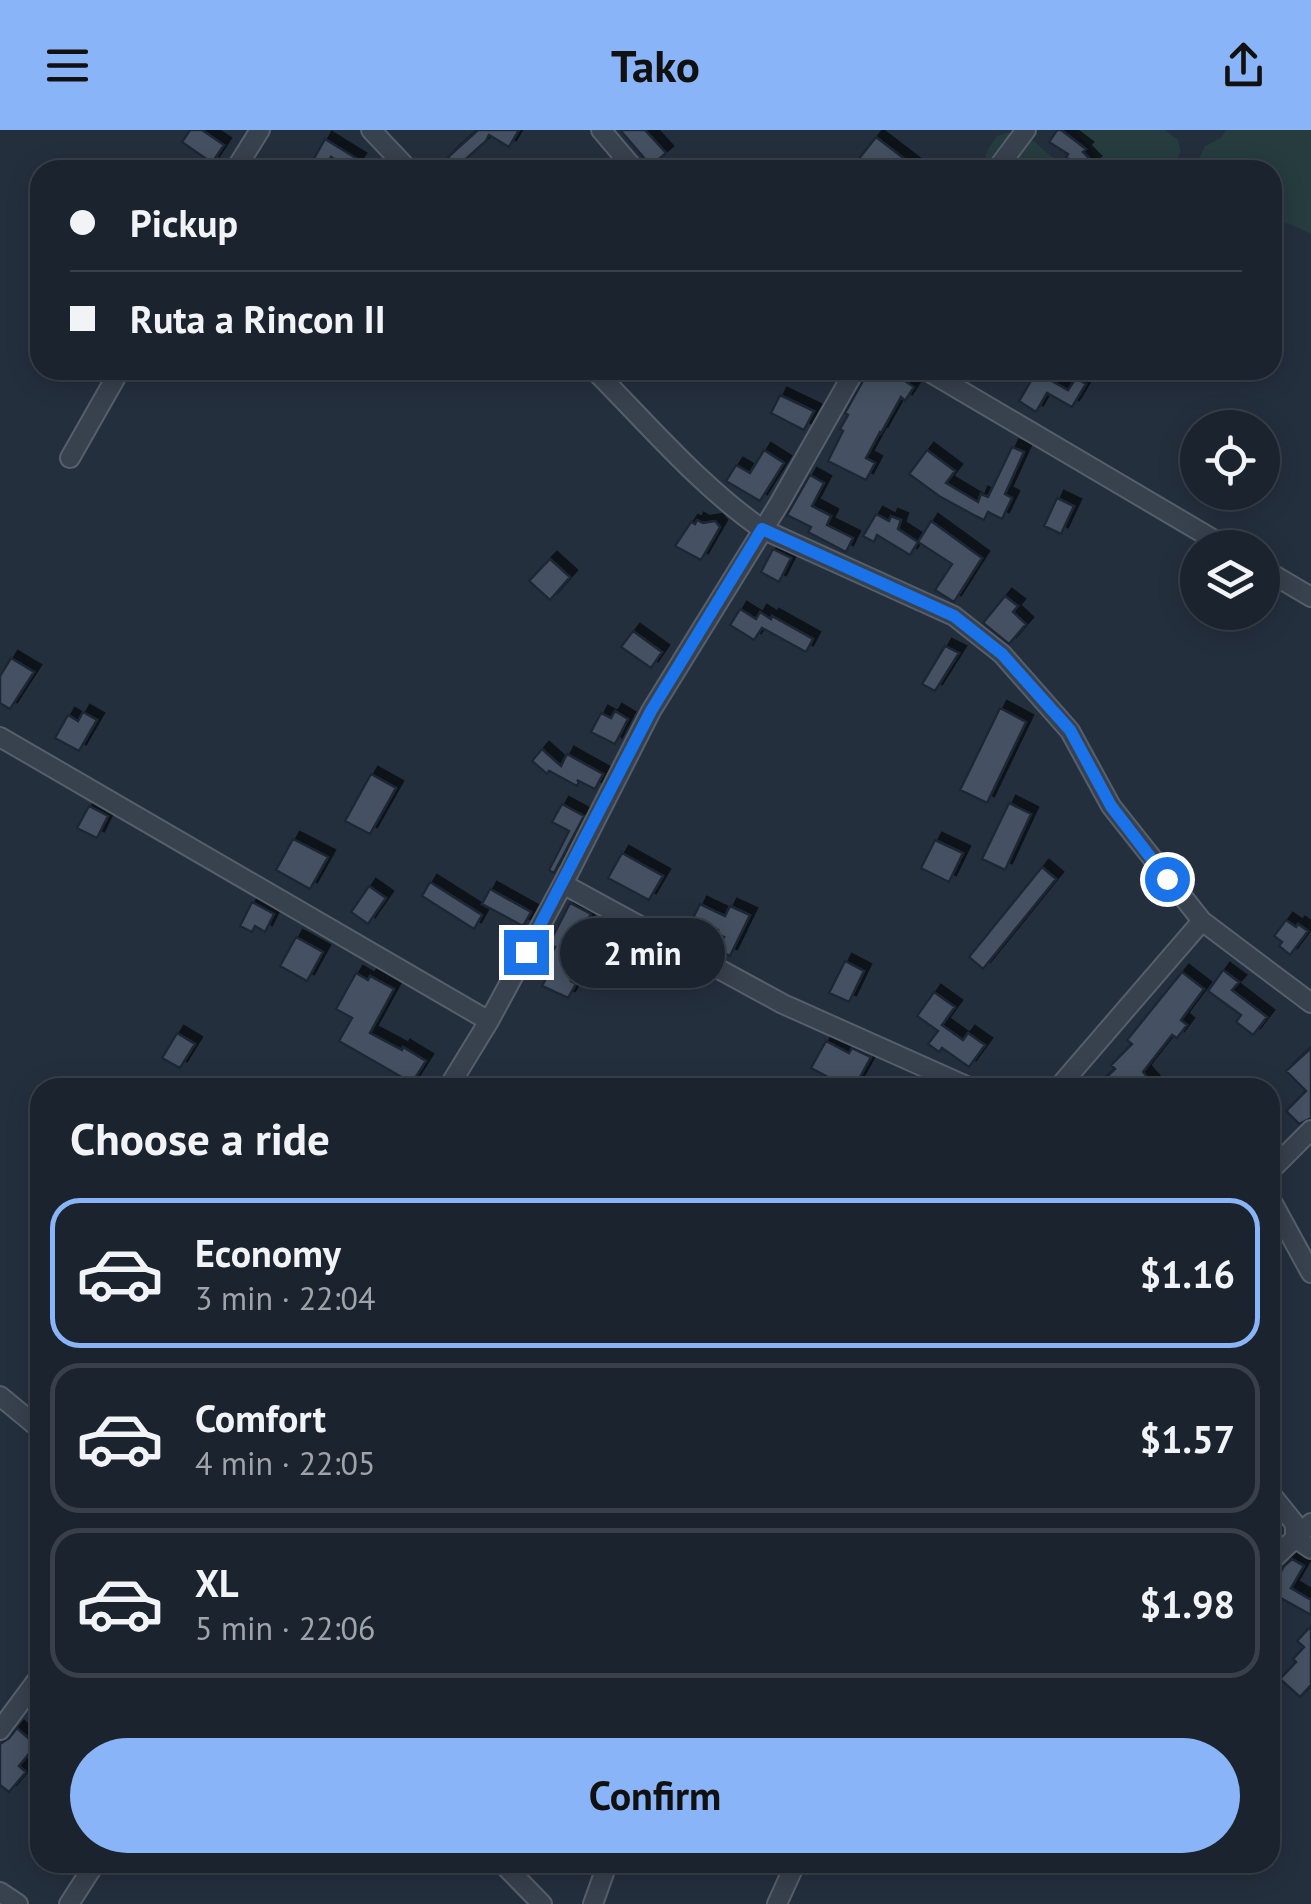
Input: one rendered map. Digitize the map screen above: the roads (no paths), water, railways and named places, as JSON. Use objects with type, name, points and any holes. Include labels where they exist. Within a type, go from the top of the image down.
[{"type":"street","points":[[241,160],[260,130]]},
{"type":"street","points":[[371,130],[399,160]]},
{"type":"street","points":[[600,130],[627,160]]},
{"type":"street","points":[[1004,160],[1026,130]]},
{"type":"street","points":[[70,458],[114,380]]},
{"type":"street","points":[[604,380],[711,488],[762,529],[954,616],[1002,654],[1070,730],[1111,806],[1202,921],[1311,1003]]},
{"type":"street","points":[[454,1078],[563,884],[651,711],[849,380]]},
{"type":"street","points":[[943,380],[1197,530]]},
{"type":"street","points":[[1280,578],[1311,596]]},
{"type":"street","points":[[0,737],[489,1022]]},
{"type":"street","points":[[563,884],[783,1004],[949,1078]]},
{"type":"street","points":[[1067,1078],[1202,921]]},
{"type":"street","points":[[1280,1161],[1311,1130]]},
{"type":"street","points":[[1280,1217],[1311,1274]]},
{"type":"street","points":[[0,1396],[30,1421]]},
{"type":"street","points":[[1280,1505],[1295,1524],[1303,1544]]},
{"type":"street","points":[[1280,1557],[1303,1544],[1311,1523]]},
{"type":"street","points":[[0,1730],[30,1690]]},
{"type":"street","points":[[69,1904],[89,1873]]},
{"type":"street","points":[[512,1873],[542,1904]]},
{"type":"street","points":[[593,1904],[604,1873]]},
{"type":"street","points":[[777,1904],[791,1873]]},
{"type":"street","points":[[0,1892],[18,1904]]}]
